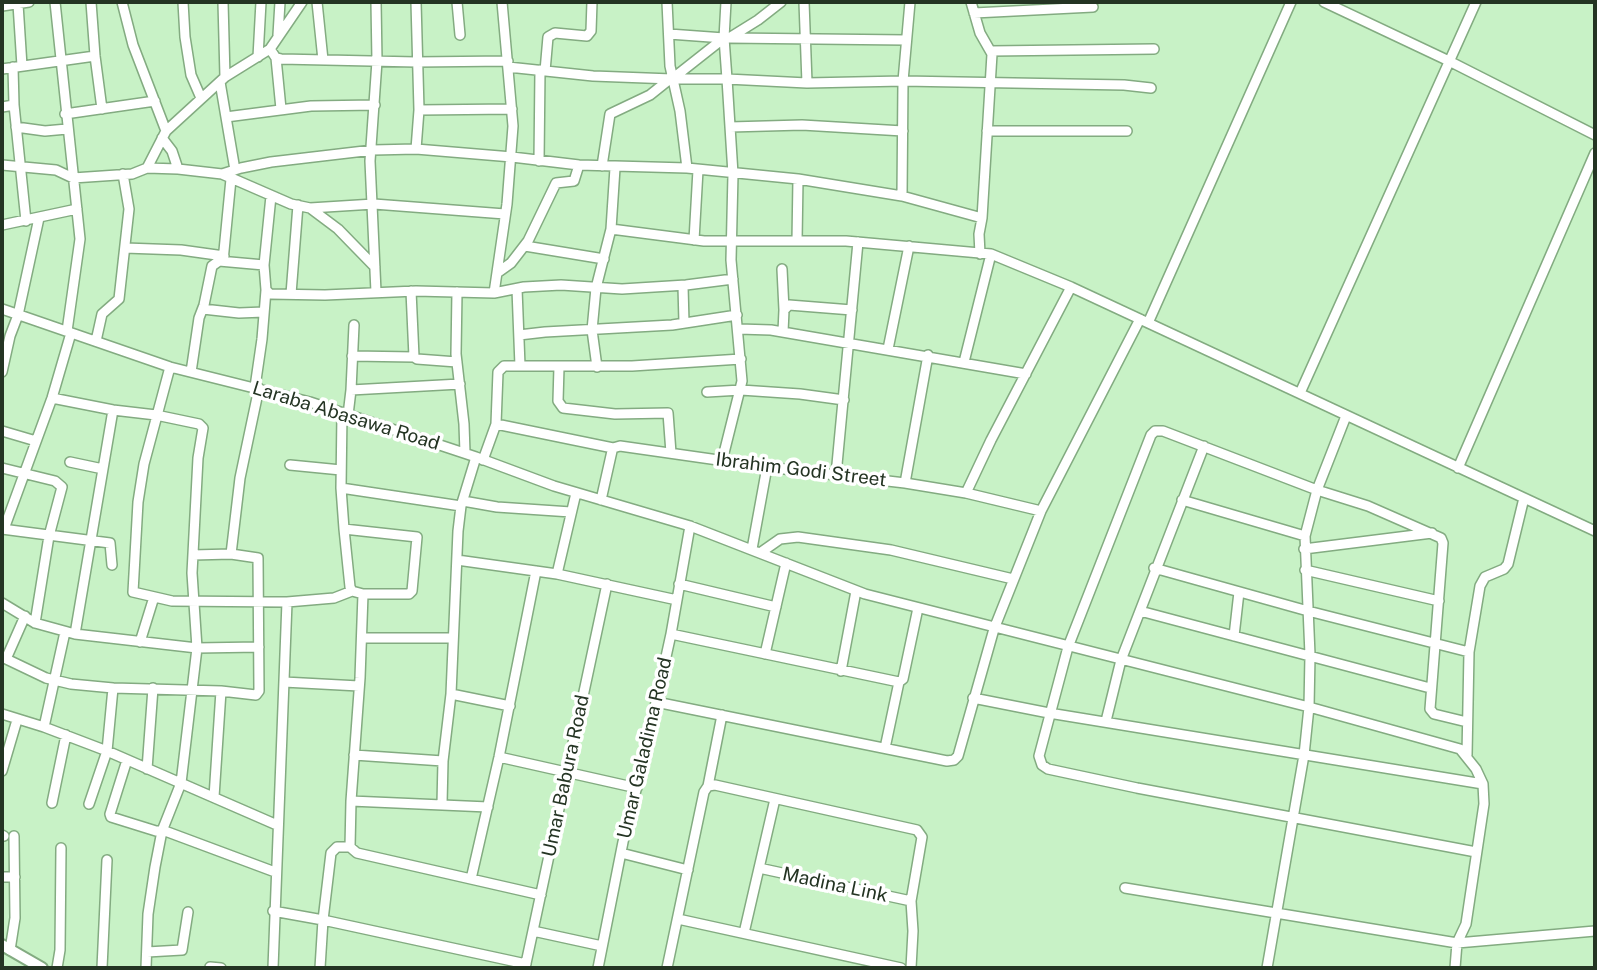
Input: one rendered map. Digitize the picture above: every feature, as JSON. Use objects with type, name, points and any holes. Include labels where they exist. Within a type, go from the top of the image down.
[{"type":"street","points":[[3,5],[29,2]]},
{"type":"street","points":[[55,2],[80,239],[69,332],[52,398],[3,529],[110,543],[112,565]]},
{"type":"street","points":[[91,2],[94,56],[102,109]]},
{"type":"street","points":[[122,2],[133,45],[177,169]]},
{"type":"street","points":[[183,2],[191,75],[201,99]]},
{"type":"street","points":[[223,2],[222,80],[229,174],[224,259]]},
{"type":"street","points":[[258,57],[261,2]]},
{"type":"street","points":[[280,2],[278,35],[273,53],[281,109]]},
{"type":"street","points":[[278,35],[302,2]]},
{"type":"street","points":[[317,2],[323,60]]},
{"type":"street","points":[[376,2],[377,61],[370,168],[374,204],[376,292]]},
{"type":"street","points":[[416,2],[419,110],[416,149]]},
{"type":"street","points":[[457,2],[460,35]]},
{"type":"street","points":[[494,293],[512,157],[512,109],[502,2]]},
{"type":"street","points":[[538,161],[543,71],[548,37],[555,33],[587,36],[591,31],[592,2]]},
{"type":"street","points":[[667,2],[671,79],[680,111],[687,168]]},
{"type":"street","points":[[722,461],[741,390],[739,329],[731,243],[733,174],[727,79],[726,2]]},
{"type":"street","points":[[602,166],[610,114],[650,95],[726,38],[764,16],[781,2]]},
{"type":"street","points":[[804,2],[807,83]]},
{"type":"street","points":[[902,196],[904,81],[910,2]]},
{"type":"street","points":[[971,2],[980,33],[991,51],[980,254]]},
{"type":"street","points":[[656,702],[954,761],[958,757],[994,629],[1041,511],[1144,321],[1291,2]]},
{"type":"street","points":[[1324,2],[1450,61],[1595,135]]},
{"type":"street","points":[[1300,394],[1476,2]]},
{"type":"street","points":[[18,4],[18,67],[14,105],[26,221]]},
{"type":"street","points":[[974,13],[1093,7]]},
{"type":"street","points":[[669,34],[726,38],[906,40]]},
{"type":"street","points":[[991,51],[1154,49]]},
{"type":"street","points":[[147,168],[164,135],[201,99],[222,80],[258,57],[273,53],[323,60],[508,64],[593,76],[807,83],[904,81],[990,85],[1124,85],[1151,88]]},
{"type":"street","points":[[2,69],[94,56]]},
{"type":"street","points":[[65,114],[155,101]]},
{"type":"street","points":[[2,107],[14,105]]},
{"type":"street","points":[[226,117],[311,106],[375,106]]},
{"type":"street","points":[[419,110],[512,109]]},
{"type":"street","points":[[730,127],[802,125],[903,131]]},
{"type":"street","points":[[16,127],[45,131],[67,129]]},
{"type":"street","points":[[987,131],[1127,131]]},
{"type":"street","points":[[2,165],[56,170],[73,178],[124,174],[147,168],[229,174],[271,162],[373,150],[416,149],[615,168],[687,168],[798,179],[902,196],[982,218]]},
{"type":"street","points":[[1458,468],[1595,153]]},
{"type":"street","points":[[497,273],[511,263],[525,246],[556,183],[574,181],[579,165]]},
{"type":"street","points":[[597,367],[592,330],[596,288],[611,229],[615,168]]},
{"type":"street","points":[[694,240],[698,170]]},
{"type":"street","points":[[96,341],[102,314],[119,299],[129,209],[124,174]]},
{"type":"street","points":[[229,174],[271,196],[310,208],[374,204],[506,215]]},
{"type":"street","points":[[797,241],[798,179]]},
{"type":"street","points":[[231,554],[240,478],[257,388],[271,196]]},
{"type":"street","points":[[291,294],[298,205]]},
{"type":"street","points":[[310,208],[338,229],[375,267]]},
{"type":"street","points":[[2,225],[77,209]]},
{"type":"street","points":[[2,372],[39,218]]},
{"type":"street","points":[[611,229],[731,243],[858,242],[991,254],[1071,287],[1595,531]]},
{"type":"street","points":[[836,475],[858,242]]},
{"type":"street","points":[[525,246],[604,259]]},
{"type":"street","points":[[888,349],[909,246]]},
{"type":"street","points":[[125,248],[181,250],[264,265]]},
{"type":"street","points":[[964,362],[991,254]]},
{"type":"street","points":[[191,372],[199,318],[212,266],[224,259]]},
{"type":"street","points":[[782,269],[783,332]]},
{"type":"street","points":[[266,290],[270,293],[291,294],[411,291],[494,293],[561,285],[622,289],[682,286],[733,279]]},
{"type":"street","points":[[682,286],[684,323]]},
{"type":"street","points":[[966,493],[1071,287]]},
{"type":"street","points":[[517,289],[520,366]]},
{"type":"street","points":[[411,291],[414,357]]},
{"type":"street","points":[[457,292],[457,362],[464,424],[464,453]]},
{"type":"street","points":[[784,310],[789,305],[852,310]]},
{"type":"street","name":"Laraba Abasawa Road","points":[[2,309],[170,367],[310,402],[576,493],[690,526],[856,591],[994,629],[1452,745],[1468,755]]},
{"type":"street","points":[[202,309],[239,313],[264,312]]},
{"type":"street","points":[[519,335],[684,323],[737,314]]},
{"type":"street","points":[[352,591],[344,529],[341,470],[345,414],[351,390],[354,325]]},
{"type":"street","points":[[739,329],[758,328],[928,355],[1026,374]]},
{"type":"street","points":[[905,483],[928,355]]},
{"type":"street","points":[[352,356],[414,357],[457,362]]},
{"type":"street","points":[[442,804],[462,503],[496,424],[500,368],[597,367],[741,359]]},
{"type":"street","points":[[170,367],[144,464],[138,502],[137,559],[132,591],[194,602],[334,598],[352,591],[363,594],[411,593],[418,540],[414,535],[344,529]]},
{"type":"street","points":[[559,367],[558,401],[563,408],[615,414],[668,413],[671,453]]},
{"type":"street","points":[[351,390],[460,384]]},
{"type":"street","points":[[707,392],[741,390],[844,400]]},
{"type":"street","points":[[52,398],[156,415],[203,426],[198,458],[193,555],[197,648],[181,783],[162,831],[148,914],[146,968]]},
{"type":"street","points":[[44,727],[70,633],[113,410]]},
{"type":"street","points":[[1267,968],[1304,755],[1309,707],[1310,655],[1305,536],[1317,490],[1346,416]]},
{"type":"street","name":"Ibrahim Godi Street","points":[[496,424],[613,448],[620,446],[905,483],[966,493],[1041,511]]},
{"type":"street","points":[[2,431],[36,441]]},
{"type":"street","points":[[1467,722],[1432,712],[1430,709],[1443,542],[1441,538],[1368,506],[1317,490],[1163,431],[1155,431],[1150,435],[1068,647],[1039,756],[1042,765],[1048,769],[1476,852]]},
{"type":"street","points":[[1106,721],[1121,660],[1154,568],[1204,446]]},
{"type":"street","points":[[601,500],[613,448]]},
{"type":"street","points":[[70,462],[103,469]]},
{"type":"street","points":[[290,465],[341,470]]},
{"type":"street","points":[[756,551],[767,467]]},
{"type":"street","points":[[2,468],[55,481],[62,487],[49,536],[35,623]]},
{"type":"street","points":[[341,488],[497,507],[571,512]]},
{"type":"street","points":[[557,574],[576,493]]},
{"type":"street","points":[[1455,968],[1457,943],[1466,924],[1483,804],[1483,784],[1468,755],[1469,652],[1482,580],[1504,569],[1508,564],[1524,498]]},
{"type":"street","points":[[1182,500],[1305,536]]},
{"type":"street","name":"Umar Galadima Road","points":[[598,968],[671,634],[690,526]]},
{"type":"street","points":[[1304,549],[1434,533]]},
{"type":"street","points":[[756,551],[780,539],[798,537],[891,550],[1013,579]]},
{"type":"street","points":[[25,616],[4,658],[56,681],[113,688],[257,694],[260,600],[258,558],[231,554],[193,555]]},
{"type":"street","points":[[457,561],[557,574],[677,600]]},
{"type":"street","points":[[765,654],[786,563]]},
{"type":"street","points":[[1154,568],[1469,652]]},
{"type":"street","points":[[1305,570],[1439,601]]},
{"type":"street","points":[[471,879],[510,706],[536,571]]},
{"type":"street","name":"Umar Babura Road","points":[[526,966],[607,584]]},
{"type":"street","points":[[679,584],[776,607]]},
{"type":"street","points":[[841,671],[856,591]]},
{"type":"street","points":[[1234,636],[1239,592]]},
{"type":"street","points":[[349,847],[363,594]]},
{"type":"street","points":[[140,642],[155,597]]},
{"type":"street","points":[[273,968],[273,911],[287,601]]},
{"type":"street","points":[[2,603],[35,623],[70,633],[197,648],[259,647]]},
{"type":"street","points":[[885,748],[918,608]]},
{"type":"street","points":[[1140,611],[1430,688]]},
{"type":"street","points":[[671,634],[899,682]]},
{"type":"street","points":[[362,638],[453,638]]},
{"type":"street","points":[[284,682],[359,686]]},
{"type":"street","points":[[89,804],[107,751],[113,688]]},
{"type":"street","points":[[147,769],[153,688]]},
{"type":"street","points":[[214,797],[221,691]]},
{"type":"street","points":[[451,694],[510,706]]},
{"type":"street","points":[[973,698],[1049,713],[1483,784]]},
{"type":"street","points":[[2,714],[107,751],[277,825]]},
{"type":"street","points":[[667,968],[722,715]]},
{"type":"street","points":[[2,771],[17,720]]},
{"type":"street","points":[[52,803],[66,735]]},
{"type":"street","points":[[354,755],[443,761]]},
{"type":"street","points":[[499,757],[637,788]]},
{"type":"street","points":[[127,760],[111,817],[162,831],[275,873]]},
{"type":"street","points":[[678,919],[909,968],[913,931],[911,901],[922,837],[918,830],[715,785],[708,786]]},
{"type":"street","points":[[744,933],[775,799]]},
{"type":"street","points":[[351,801],[488,807]]},
{"type":"street","points":[[7,835],[15,877],[15,918],[6,948],[21,963],[42,968]]},
{"type":"street","points":[[320,968],[331,853],[337,847],[349,847],[357,853],[541,895]]},
{"type":"street","points":[[57,968],[60,950],[61,848]]},
{"type":"street","points":[[621,853],[688,870]]},
{"type":"street","points":[[102,968],[107,860]]},
{"type":"street","name":"Madina Link","points":[[759,868],[911,901]]},
{"type":"street","points":[[2,877],[15,877]]},
{"type":"street","points":[[1125,888],[1457,943],[1595,931]]},
{"type":"street","points":[[273,911],[526,966]]},
{"type":"street","points":[[147,952],[182,950],[188,912]]},
{"type":"street","points":[[533,931],[602,946]]},
{"type":"street","points":[[210,967],[221,968]]}]
